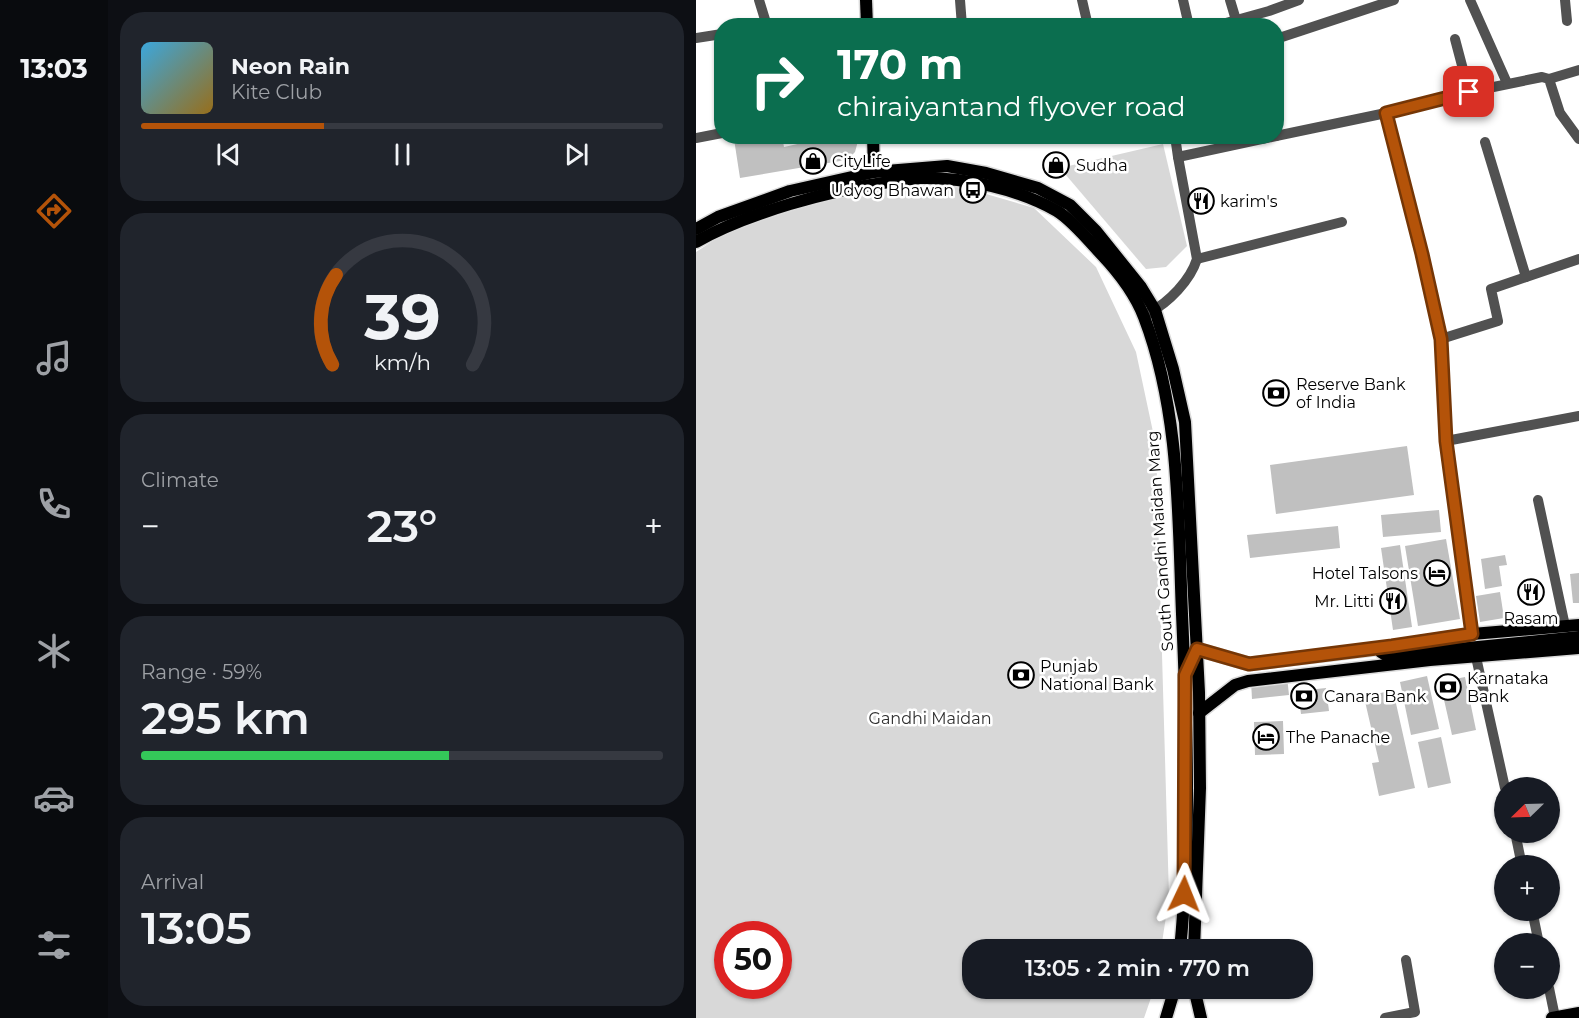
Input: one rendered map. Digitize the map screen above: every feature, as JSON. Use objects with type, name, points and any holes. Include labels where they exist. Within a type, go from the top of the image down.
[{"type":"main road","points":[[866,0],[867,18]]},
{"type":"main road","points":[[873,144],[874,178]]},
{"type":"main road","points":[[696,229],[718,217],[790,191],[874,178]]},
{"type":"main road","points":[[696,242],[757,215],[874,178]]},
{"type":"main road","name":"South Gandhi Maidan Marg","points":[[874,178],[922,178],[973,183],[1022,195],[1059,212],[1110,263],[1149,313],[1172,434],[1177,491],[1185,675],[1185,855],[1181,939]]},
{"type":"main road","points":[[1149,313],[1173,369],[1185,422],[1199,713],[1200,788],[1194,939]]},
{"type":"main road","points":[[1197,649],[1249,664],[1472,634],[1579,625]]},
{"type":"main road","points":[[1374,666],[1391,655],[1579,637]]},
{"type":"main road","points":[[1375,648],[1391,655]]},
{"type":"main road","points":[[1199,713],[1235,685],[1248,681],[1374,666],[1579,648]]},
{"type":"main road","points":[[1185,675],[1197,649]]},
{"type":"main road","points":[[1166,1018],[1172,999]]},
{"type":"main road","points":[[1197,999],[1201,1018]]},
{"type":"main road","points":[[1554,1018],[1579,1013]]},
{"type":"street","points":[[759,0],[765,18]]},
{"type":"street","points":[[960,0],[961,18]]},
{"type":"street","points":[[1082,0],[1086,18]]},
{"type":"street","points":[[1183,0],[1187,18]]},
{"type":"street","points":[[1230,0],[1235,18]]},
{"type":"street","points":[[1243,18],[1299,0]]},
{"type":"street","points":[[1284,36],[1394,0]]},
{"type":"street","points":[[1470,0],[1507,83]]},
{"type":"street","points":[[1565,0],[1567,21]]},
{"type":"street","points":[[696,38],[714,35]]},
{"type":"street","points":[[1455,39],[1469,92]]},
{"type":"street","points":[[1284,134],[1386,113],[1507,83],[1542,77],[1549,79],[1579,70]]},
{"type":"street","points":[[1549,79],[1560,113],[1579,139]]},
{"type":"street","points":[[1386,113],[1441,339],[1446,441],[1472,634]]},
{"type":"street","points":[[696,138],[714,135]]},
{"type":"street","points":[[1485,142],[1526,277]]},
{"type":"street","points":[[1149,313],[1186,280],[1197,259],[1176,144]]},
{"type":"street","points":[[1178,157],[1239,144]]},
{"type":"street","points":[[1197,259],[1342,222]]},
{"type":"street","points":[[1441,339],[1498,321],[1491,289],[1579,259]]},
{"type":"street","points":[[1446,441],[1579,416]]},
{"type":"street","points":[[1538,500],[1565,626]]},
{"type":"street","points":[[1476,657],[1503,777]]},
{"type":"street","points":[[1385,1018],[1415,1012],[1406,960]]},
{"type":"street","points":[[1551,999],[1554,1018]]},
{"type":"green space","points":[[1163,144],[1187,246],[1166,267],[1146,269],[1060,168]]},
{"type":"green space","name":"Gandhi Maidan","points":[[962,187],[1034,208],[1096,267],[1136,352],[1156,446],[1169,897],[1163,939],[962,939],[962,999],[1151,999],[1144,1018],[696,1018],[696,252],[728,231],[860,189]]},
{"type":"building","points":[[735,144],[783,144],[784,147],[798,144],[857,144],[855,152],[850,157],[840,161],[740,178]]},
{"type":"building","points":[[1407,446],[1414,495],[1276,514],[1270,465]]},
{"type":"building","points":[[1439,510],[1441,532],[1383,537],[1381,515]]},
{"type":"building","points":[[1338,526],[1340,548],[1250,558],[1247,535]]},
{"type":"building","points":[[1446,539],[1460,619],[1418,626],[1405,546]]},
{"type":"building","points":[[1400,545],[1412,627],[1393,630],[1381,548]]},
{"type":"building","points":[[1505,555],[1507,565],[1499,566],[1502,586],[1485,589],[1481,559]]},
{"type":"building","points":[[1579,573],[1579,603],[1573,603],[1570,574]]},
{"type":"building","points":[[1500,592],[1504,618],[1480,622],[1476,596]]},
{"type":"building","points":[[1427,676],[1439,729],[1411,735],[1400,682]]},
{"type":"building","points":[[1287,677],[1289,695],[1252,699],[1251,681]]},
{"type":"building","points":[[1465,677],[1476,730],[1452,735],[1440,682]]},
{"type":"building","points":[[1326,688],[1329,711],[1301,714],[1298,691]]},
{"type":"building","points":[[1393,690],[1415,788],[1379,796],[1372,763],[1379,762],[1364,697]]},
{"type":"building","points":[[1283,721],[1284,754],[1255,755],[1254,722]]},
{"type":"building","points":[[1441,737],[1451,783],[1428,788],[1418,742]]},
{"type":"place","name":"CityLife","points":[[813,161]]},
{"type":"place","name":"Sudha","points":[[1056,165]]},
{"type":"place","name":"Udyog Bhawan","points":[[973,190]]},
{"type":"place","name":"karim's","points":[[1201,201]]},
{"type":"place","name":"Reserve Bank of India","points":[[1276,393]]},
{"type":"place","name":"Hotel Talsons","points":[[1437,573]]},
{"type":"place","name":"Rasam","points":[[1531,592]]},
{"type":"place","name":"Mr. Litti","points":[[1393,601]]},
{"type":"place","name":"Punjab National Bank","points":[[1021,675]]},
{"type":"place","name":"Karnataka Bank","points":[[1448,687]]},
{"type":"place","name":"Canara Bank","points":[[1304,696]]},
{"type":"place","name":"The Panache","points":[[1266,737]]},
{"type":"route","points":[[1184,894],[1185,675],[1197,649],[1249,664],[1472,634],[1446,441],[1441,339],[1386,113],[1469,92]]}]
